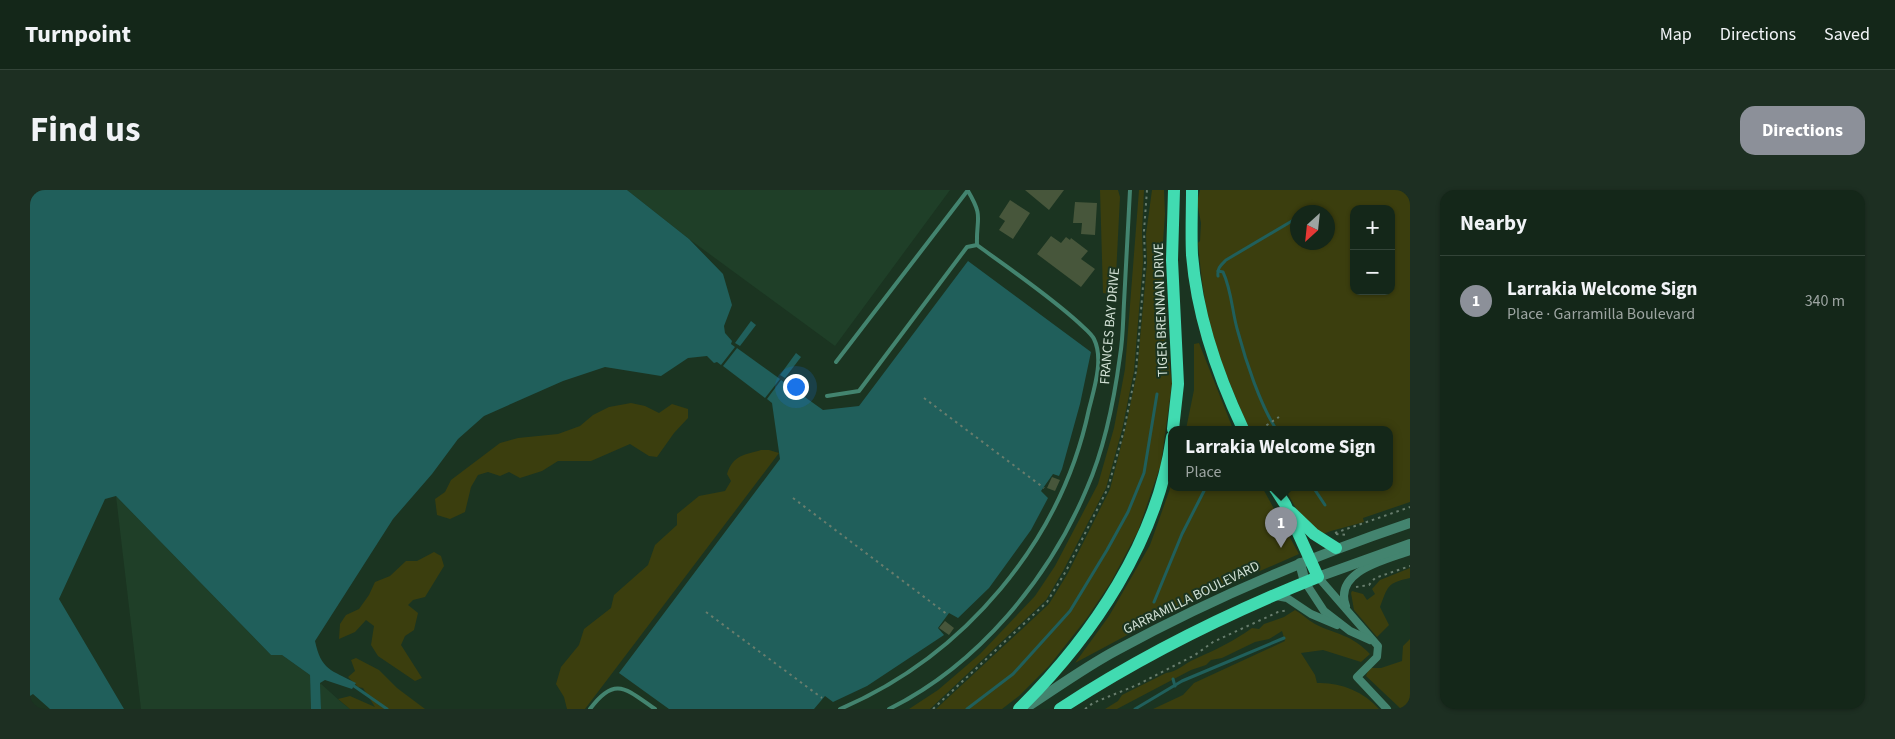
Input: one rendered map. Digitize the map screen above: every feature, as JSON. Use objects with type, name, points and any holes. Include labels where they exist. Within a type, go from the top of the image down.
[{"type":"main road","name":"TIGER BRENNAN DRIVE","points":[[1173,426],[1178,384],[1172,260],[1174,190]]},
{"type":"main road","points":[[1192,190],[1192,255],[1200,308],[1213,360],[1242,426]]},
{"type":"main road","points":[[1019,709],[1087,631],[1117,585],[1152,513],[1168,456]]},
{"type":"main road","points":[[1060,709],[1125,668],[1224,618],[1318,577],[1304,561],[1284,504],[1276,491]]},
{"type":"main road","points":[[1284,504],[1314,534],[1336,548]]},
{"type":"street","name":"GARRAMILLA BOULEVARD","points":[[1024,709],[1115,651],[1233,592],[1336,548],[1410,523]]},
{"type":"street","points":[[1387,709],[1358,677],[1377,657],[1378,646],[1318,577],[1410,544]]},
{"type":"street","points":[[1350,614],[1344,598],[1346,587],[1350,580],[1373,564],[1410,552]]},
{"type":"street","points":[[1304,561],[1305,582],[1319,606],[1350,630],[1378,646]]},
{"type":"street","points":[[1272,596],[1287,598],[1310,614],[1350,630]]},
{"type":"lane","points":[[836,362],[968,190],[979,215],[977,245]]},
{"type":"lane","name":"FRANCES BAY DRIVE","points":[[889,709],[907,700],[942,676],[977,647],[1002,621],[1049,561],[1087,488],[1098,458],[1112,406],[1121,354],[1130,190]]},
{"type":"lane","points":[[827,396],[859,391],[967,247],[977,245],[1064,310],[1094,337],[1099,351],[1088,416],[1069,478],[1032,548],[1008,582],[934,655],[901,678],[870,696],[840,709]]},
{"type":"lane","points":[[590,709],[601,695],[611,689],[621,688],[634,694],[655,709]]},
{"type":"path","points":[[933,709],[1047,602],[1083,539],[1108,488],[1124,430],[1136,371],[1145,262],[1144,231],[1147,190]]},
{"type":"path","points":[[924,398],[1044,488]]},
{"type":"path","points":[[1266,426],[1279,417]]},
{"type":"path","points":[[792,498],[948,615]]},
{"type":"path","points":[[1334,534],[1410,507]]},
{"type":"path","points":[[1356,587],[1369,585],[1375,578],[1410,566]]},
{"type":"path","points":[[1085,709],[1093,703],[1137,685],[1195,655],[1212,642],[1295,605]]},
{"type":"path","points":[[706,612],[822,698]]},
{"type":"shaded area","points":[[627,190],[950,190],[835,346],[689,239]]},
{"type":"shaded area","points":[[1100,190],[1118,190],[1120,197],[1115,295],[1103,293]]},
{"type":"shaded area","points":[[1139,190],[1144,190],[1143,262],[1134,371],[1122,430],[1106,488],[1046,600],[930,709],[909,709],[938,690],[980,654],[1035,596],[1055,566],[1098,484],[1114,428],[1125,369]]},
{"type":"shaded area","points":[[1152,190],[1164,190],[1163,299],[1167,312],[1166,338],[1172,383],[1161,464],[1138,531],[1111,582],[1087,618],[1049,666],[1019,696],[1002,709],[936,709],[1049,604],[1068,573],[1110,489],[1137,372],[1147,263],[1146,234]]},
{"type":"shaded area","points":[[1200,190],[1410,190],[1410,502],[1363,518],[1364,522],[1321,535],[1298,512],[1286,491],[1393,491],[1393,426],[1248,426],[1224,368],[1210,324],[1200,266],[1198,243],[1200,241],[1201,223],[1197,202]]},
{"type":"shaded area","points":[[1199,343],[1232,426],[1187,426],[1194,390],[1194,344]]},
{"type":"shaded area","points":[[631,403],[645,406],[659,413],[672,404],[688,409],[688,418],[674,433],[657,457],[649,456],[630,444],[591,461],[558,461],[542,471],[520,478],[509,472],[500,476],[488,472],[478,475],[471,487],[465,512],[450,519],[437,515],[435,499],[445,492],[451,480],[500,443],[518,438],[558,434],[580,426],[593,415],[609,407]]},
{"type":"shaded area","points":[[761,450],[779,453],[585,709],[567,709],[564,697],[556,684],[561,667],[579,645],[584,629],[611,608],[614,595],[648,565],[655,545],[677,525],[677,514],[699,496],[725,491],[731,481],[727,474],[732,463],[744,455]]},
{"type":"shaded area","points":[[1169,491],[1264,491],[1299,554],[1187,603],[1075,663],[1109,616],[1150,545]]},
{"type":"shaded area","points":[[116,496],[271,655],[282,655],[310,675],[311,709],[141,709]]},
{"type":"shaded area","points":[[434,552],[441,556],[444,566],[425,597],[413,600],[408,605],[418,613],[414,630],[405,636],[401,645],[422,678],[415,681],[378,656],[371,645],[374,626],[366,620],[355,632],[339,639],[340,624],[346,615],[359,609],[375,582],[390,576],[406,561],[417,561]]},
{"type":"shaded area","points":[[1410,568],[1410,578],[1389,586],[1385,594],[1380,607],[1389,625],[1377,637],[1354,610],[1351,593],[1352,591],[1363,594],[1367,600],[1375,594],[1372,589],[1380,580]]},
{"type":"shaded area","points":[[1295,610],[1315,624],[1356,642],[1370,654],[1361,662],[1323,650],[1301,653],[1315,675],[1317,683],[1334,684],[1351,689],[1366,697],[1379,709],[1153,709],[1183,695],[1194,683],[1285,641],[1282,631],[1269,639],[1255,642],[1222,658],[1211,660],[1206,665],[1191,670],[1117,709],[1105,709],[1118,701],[1122,695],[1217,649],[1252,628],[1259,629],[1264,624],[1284,617]]},
{"type":"shaded area","points":[[1410,639],[1410,709],[1401,709],[1366,676],[1369,668],[1381,668],[1402,661],[1403,646]]},
{"type":"shaded area","points":[[356,658],[379,670],[397,688],[425,709],[350,709],[338,699],[350,696],[375,707],[363,688],[358,687],[348,677],[355,671],[351,660]]},
{"type":"shaded area","points":[[320,683],[340,701],[350,709],[321,709]]},
{"type":"water","points":[[30,190],[627,190],[689,239],[723,274],[732,305],[724,326],[725,333],[732,341],[731,344],[735,347],[721,365],[717,362],[714,363],[707,356],[688,358],[661,376],[605,367],[563,381],[484,416],[458,439],[432,474],[393,519],[315,641],[317,651],[324,664],[334,672],[356,683],[352,689],[325,680],[320,683],[321,709],[311,709],[310,675],[282,655],[271,655],[116,496],[105,499],[59,599],[124,709],[50,709],[33,694],[30,696]]},
{"type":"water","points":[[968,261],[1091,352],[1080,404],[1059,476],[1053,474],[1041,491],[1048,498],[1031,530],[989,588],[958,618],[949,613],[938,628],[944,635],[867,686],[833,702],[825,696],[814,709],[669,709],[619,673],[780,459],[772,403],[767,399],[781,380],[823,410],[859,406]]},
{"type":"water","points":[[751,321],[756,325],[740,346],[735,343]]},
{"type":"water","points":[[737,348],[780,379],[765,398],[723,366]]},
{"type":"water","points":[[796,353],[801,357],[785,378],[780,375]]},
{"type":"building","points":[[1025,190],[1064,190],[1049,210]]},
{"type":"building","points":[[1010,200],[1030,213],[1013,239],[999,230],[1005,221],[999,217]]},
{"type":"building","points":[[1075,202],[1097,203],[1095,235],[1081,234],[1082,223],[1073,223]]},
{"type":"building","points":[[1051,236],[1061,243],[1066,237],[1070,240],[1071,238],[1088,251],[1081,259],[1095,269],[1081,287],[1037,254]]},
{"type":"building","points":[[1052,477],[1060,480],[1055,491],[1047,488]]},
{"type":"building","points":[[945,621],[954,628],[949,635],[939,628]]},
{"type":"waterway","points":[[1218,276],[1219,269],[1226,260],[1290,222]]},
{"type":"waterway","points":[[1218,271],[1223,272],[1226,279],[1236,325],[1249,369],[1264,408],[1274,426]]},
{"type":"waterway","points":[[967,709],[1013,674],[1070,611],[1107,550],[1128,512],[1144,473],[1157,394]]},
{"type":"waterway","points":[[1154,602],[1182,534],[1204,491]]},
{"type":"waterway","points":[[1316,491],[1325,505]]},
{"type":"waterway","points":[[1135,709],[1182,681],[1284,638]]},
{"type":"waterway","points":[[1173,679],[1175,686]]},
{"type":"waterway","points":[[354,686],[387,709]]},
{"type":"place","name":"Larrakia Welcome Sign","points":[[1281,548]]}]
